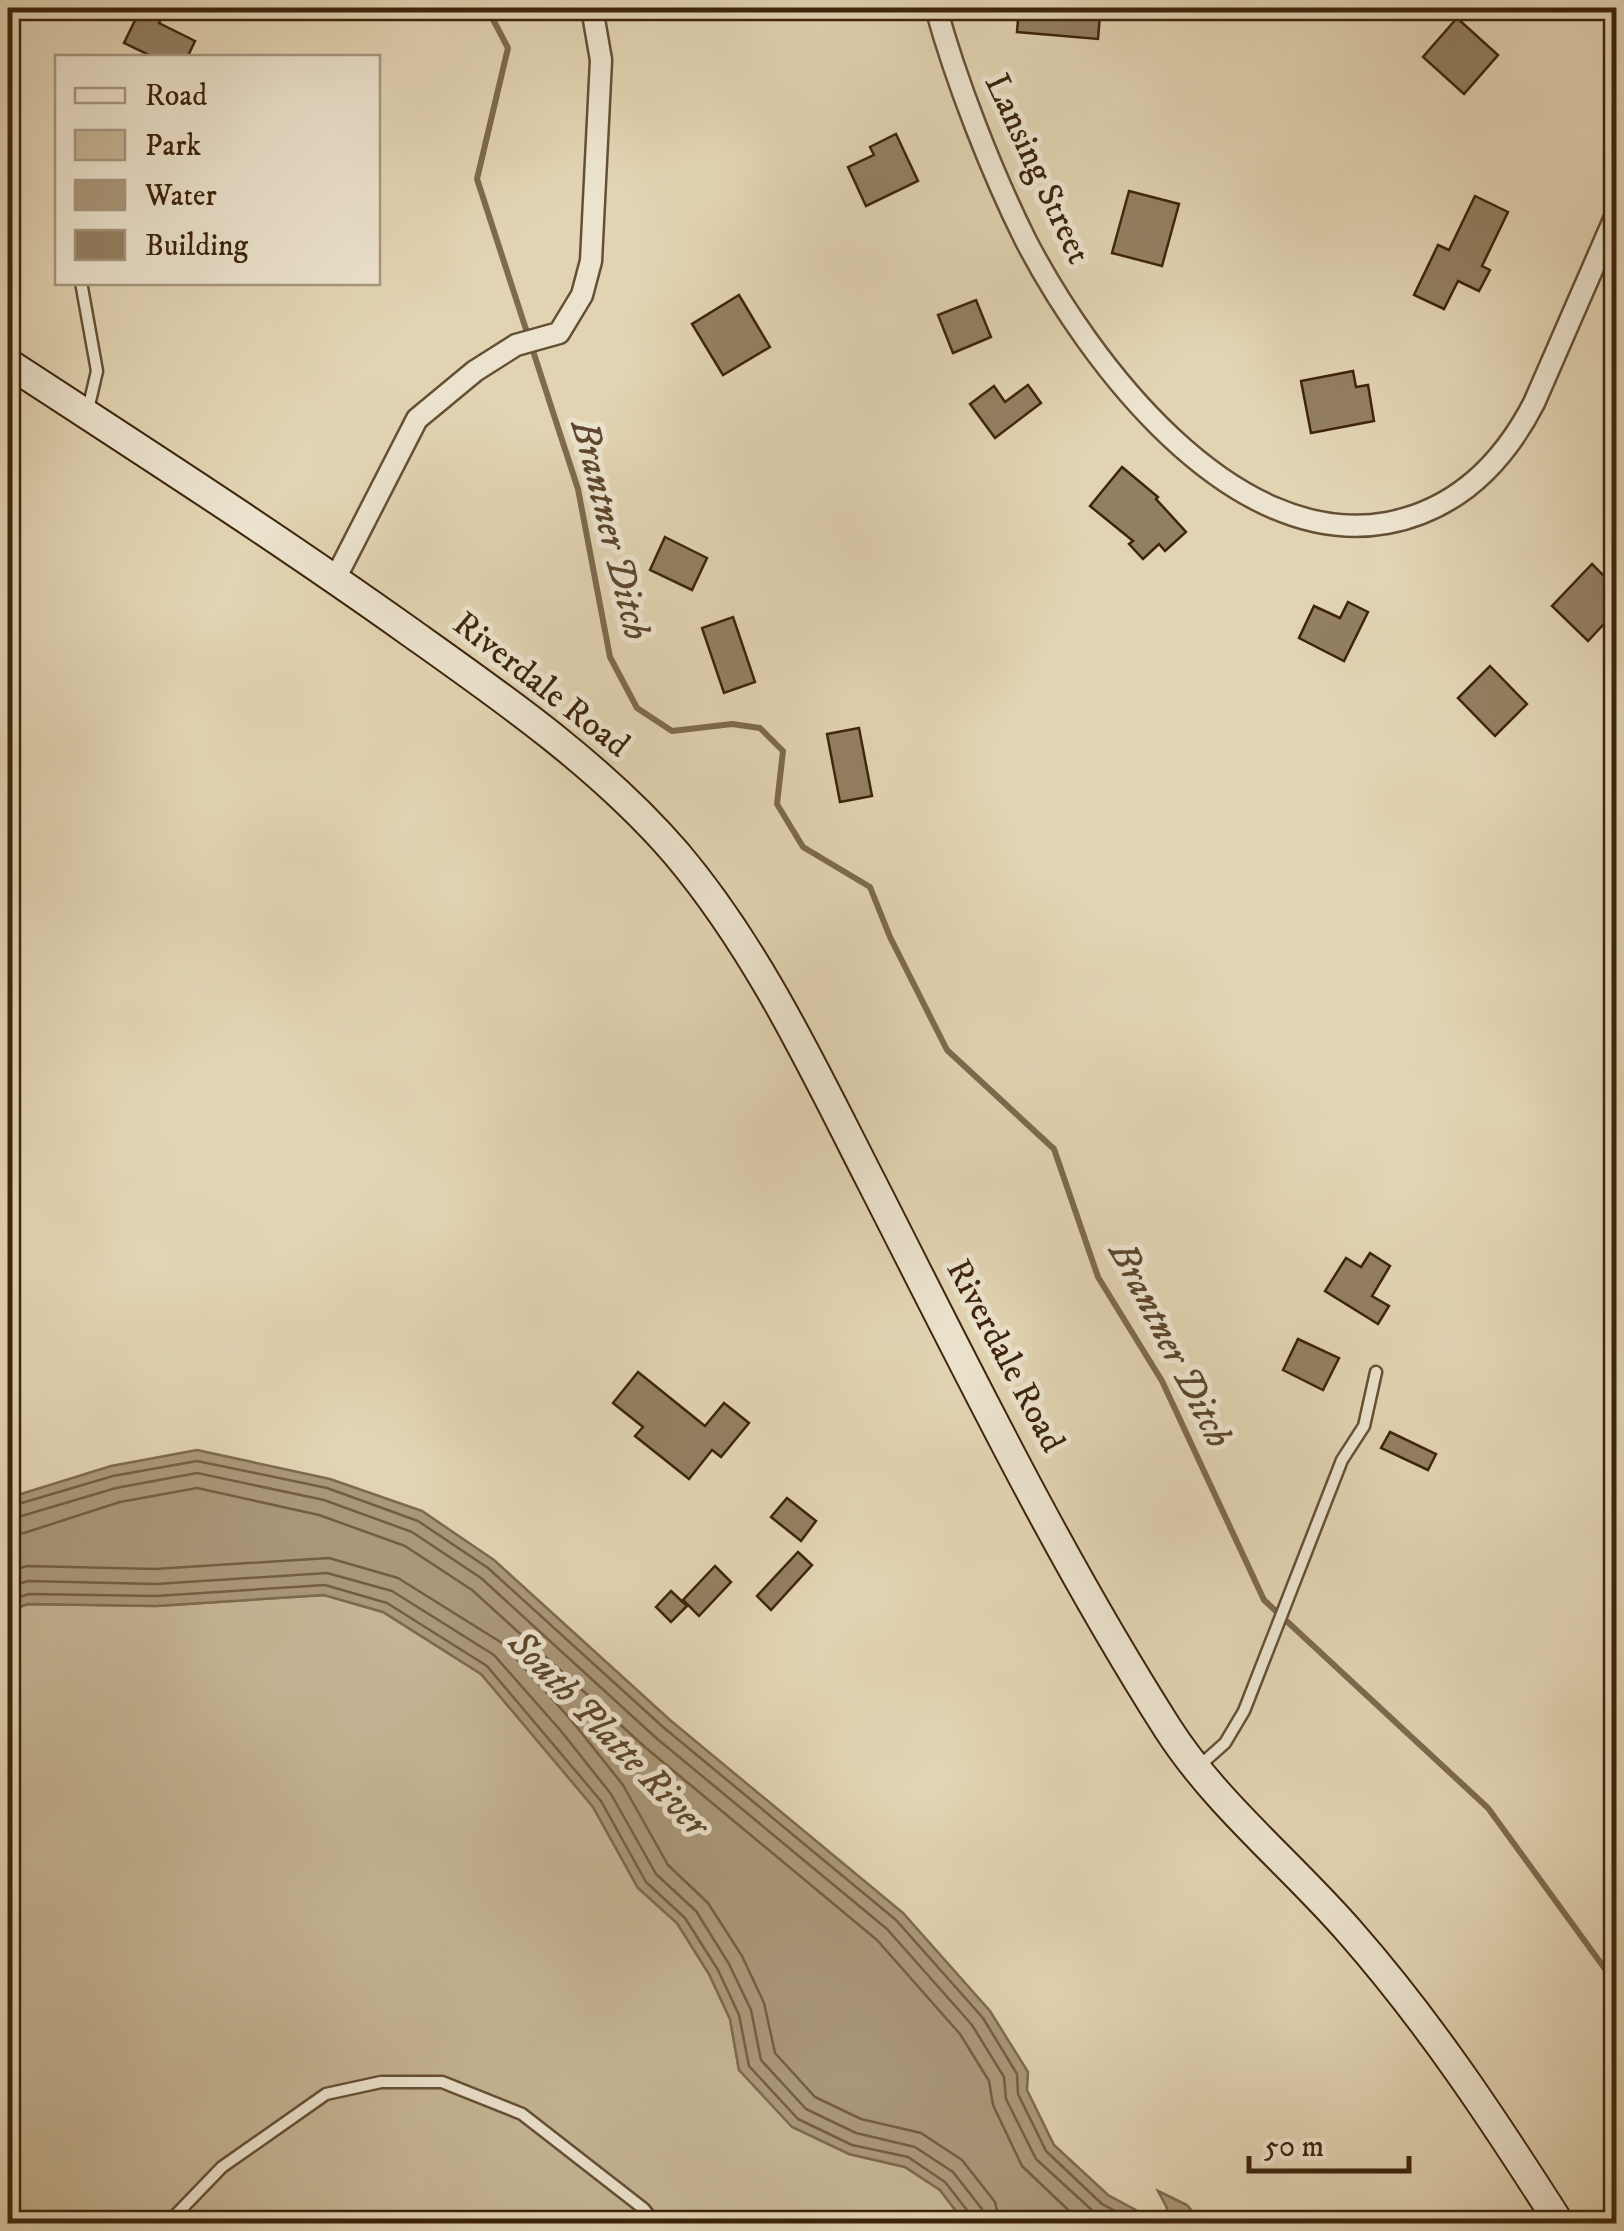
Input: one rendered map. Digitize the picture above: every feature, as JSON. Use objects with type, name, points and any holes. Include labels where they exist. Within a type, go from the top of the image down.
[{"type":"street","points":[[335,578],[417,419],[475,371],[516,344],[559,332],[582,294],[590,261],[601,60],[592,8]]},
{"type":"street","name":"Lansing Street","points":[[936,8],[967,98],[1027,242],[1074,318],[1145,411],[1176,442],[1227,481],[1283,512],[1334,525],[1389,522],[1442,504],[1477,479],[1504,452],[1534,403],[1616,216]]},
{"type":"street","name":"Riverdale Road","points":[[8,362],[335,578],[458,665],[577,757],[632,806],[698,881],[758,970],[796,1036],[1078,1575],[1163,1722],[1196,1768],[1397,1987],[1452,2059],[1560,2224]]},
{"type":"lane","points":[[82,285],[97,371],[87,415]]},
{"type":"lane","points":[[1196,1768],[1225,1743],[1234,1727],[1287,1606],[1342,1460],[1364,1426],[1376,1372]]},
{"type":"lane","points":[[167,2224],[222,2167],[326,2094],[381,2082],[442,2082],[522,2114],[644,2209],[656,2224]]},
{"type":"green space","points":[[324,1595],[383,1612],[481,1674],[593,1807],[638,1888],[677,1923],[709,1974],[730,2019],[739,2070],[849,2154],[905,2167],[940,2190],[965,2223],[8,2223],[8,1611],[28,1604],[156,1606]]},
{"type":"water","name":"South Platte River","points":[[197,1450],[330,1479],[422,1511],[494,1560],[670,1720],[903,1913],[990,2011],[1028,2072],[1027,2090],[1054,2145],[1108,2195],[1160,2223],[965,2223],[940,2190],[905,2167],[849,2154],[792,2127],[739,2070],[730,2019],[709,1974],[677,1923],[638,1888],[593,1807],[481,1674],[383,1612],[324,1595],[156,1606],[28,1604],[8,1611],[8,1498],[111,1466]]},
{"type":"water","points":[[1158,2191],[1187,2205],[1202,2223],[1165,2223],[1167,2208]]},
{"type":"building","points":[[141,8],[167,8],[159,23],[195,41],[188,55],[149,55],[124,43]]},
{"type":"building","points":[[1019,8],[1100,14],[1098,39],[1017,32]]},
{"type":"building","points":[[1457,18],[1498,55],[1464,94],[1423,57]]},
{"type":"building","points":[[896,134],[918,181],[866,206],[848,167],[874,155],[870,147]]},
{"type":"building","points":[[1129,191],[1179,204],[1162,266],[1112,253]]},
{"type":"building","points":[[1475,196],[1508,212],[1482,266],[1490,270],[1479,291],[1458,281],[1444,309],[1414,295],[1438,245],[1449,250]]},
{"type":"building","points":[[739,295],[770,347],[723,375],[692,324]]},
{"type":"building","points":[[976,300],[991,337],[953,353],[938,315]]},
{"type":"building","points":[[1353,371],[1356,387],[1368,385],[1374,421],[1311,433],[1301,381]]},
{"type":"building","points":[[1028,385],[1041,403],[995,438],[970,404],[994,386],[1005,402]]},
{"type":"building","points":[[1122,467],[1158,497],[1186,532],[1165,551],[1159,544],[1143,559],[1129,544],[1133,541],[1090,506]]},
{"type":"building","points":[[665,537],[707,558],[692,590],[650,570]]},
{"type":"building","points":[[1592,564],[1616,588],[1616,611],[1588,641],[1552,606]]},
{"type":"building","points":[[1348,602],[1368,612],[1344,661],[1299,638],[1314,606],[1340,618]]},
{"type":"building","points":[[733,617],[755,682],[724,693],[702,628]]},
{"type":"building","points":[[1490,666],[1527,704],[1495,736],[1458,698]]},
{"type":"building","points":[[859,728],[872,796],[840,802],[827,734]]},
{"type":"building","points":[[1370,1253],[1390,1266],[1372,1296],[1389,1306],[1378,1324],[1325,1291],[1346,1258],[1361,1267]]},
{"type":"building","points":[[1298,1339],[1339,1358],[1323,1390],[1283,1370]]},
{"type":"building","points":[[638,1372],[705,1426],[724,1403],[749,1423],[721,1457],[712,1450],[689,1479],[635,1436],[643,1427],[613,1403]]},
{"type":"building","points":[[1390,1432],[1436,1454],[1428,1470],[1381,1448]]},
{"type":"building","points":[[787,1498],[816,1521],[801,1541],[771,1517]]},
{"type":"building","points":[[798,1552],[812,1565],[771,1610],[757,1596]]},
{"type":"building","points":[[715,1566],[731,1582],[699,1616],[683,1600]]},
{"type":"building","points":[[671,1591],[687,1606],[671,1622],[656,1607]]},
{"type":"waterway","name":"Brantner Ditch","points":[[487,8],[508,48],[477,179],[578,489],[610,657],[637,708],[672,731],[732,724],[760,728],[783,751],[777,804],[803,847],[870,887],[890,937],[947,1050],[1054,1149],[1098,1277],[1162,1381],[1264,1600],[1488,1808],[1616,1984]]}]
